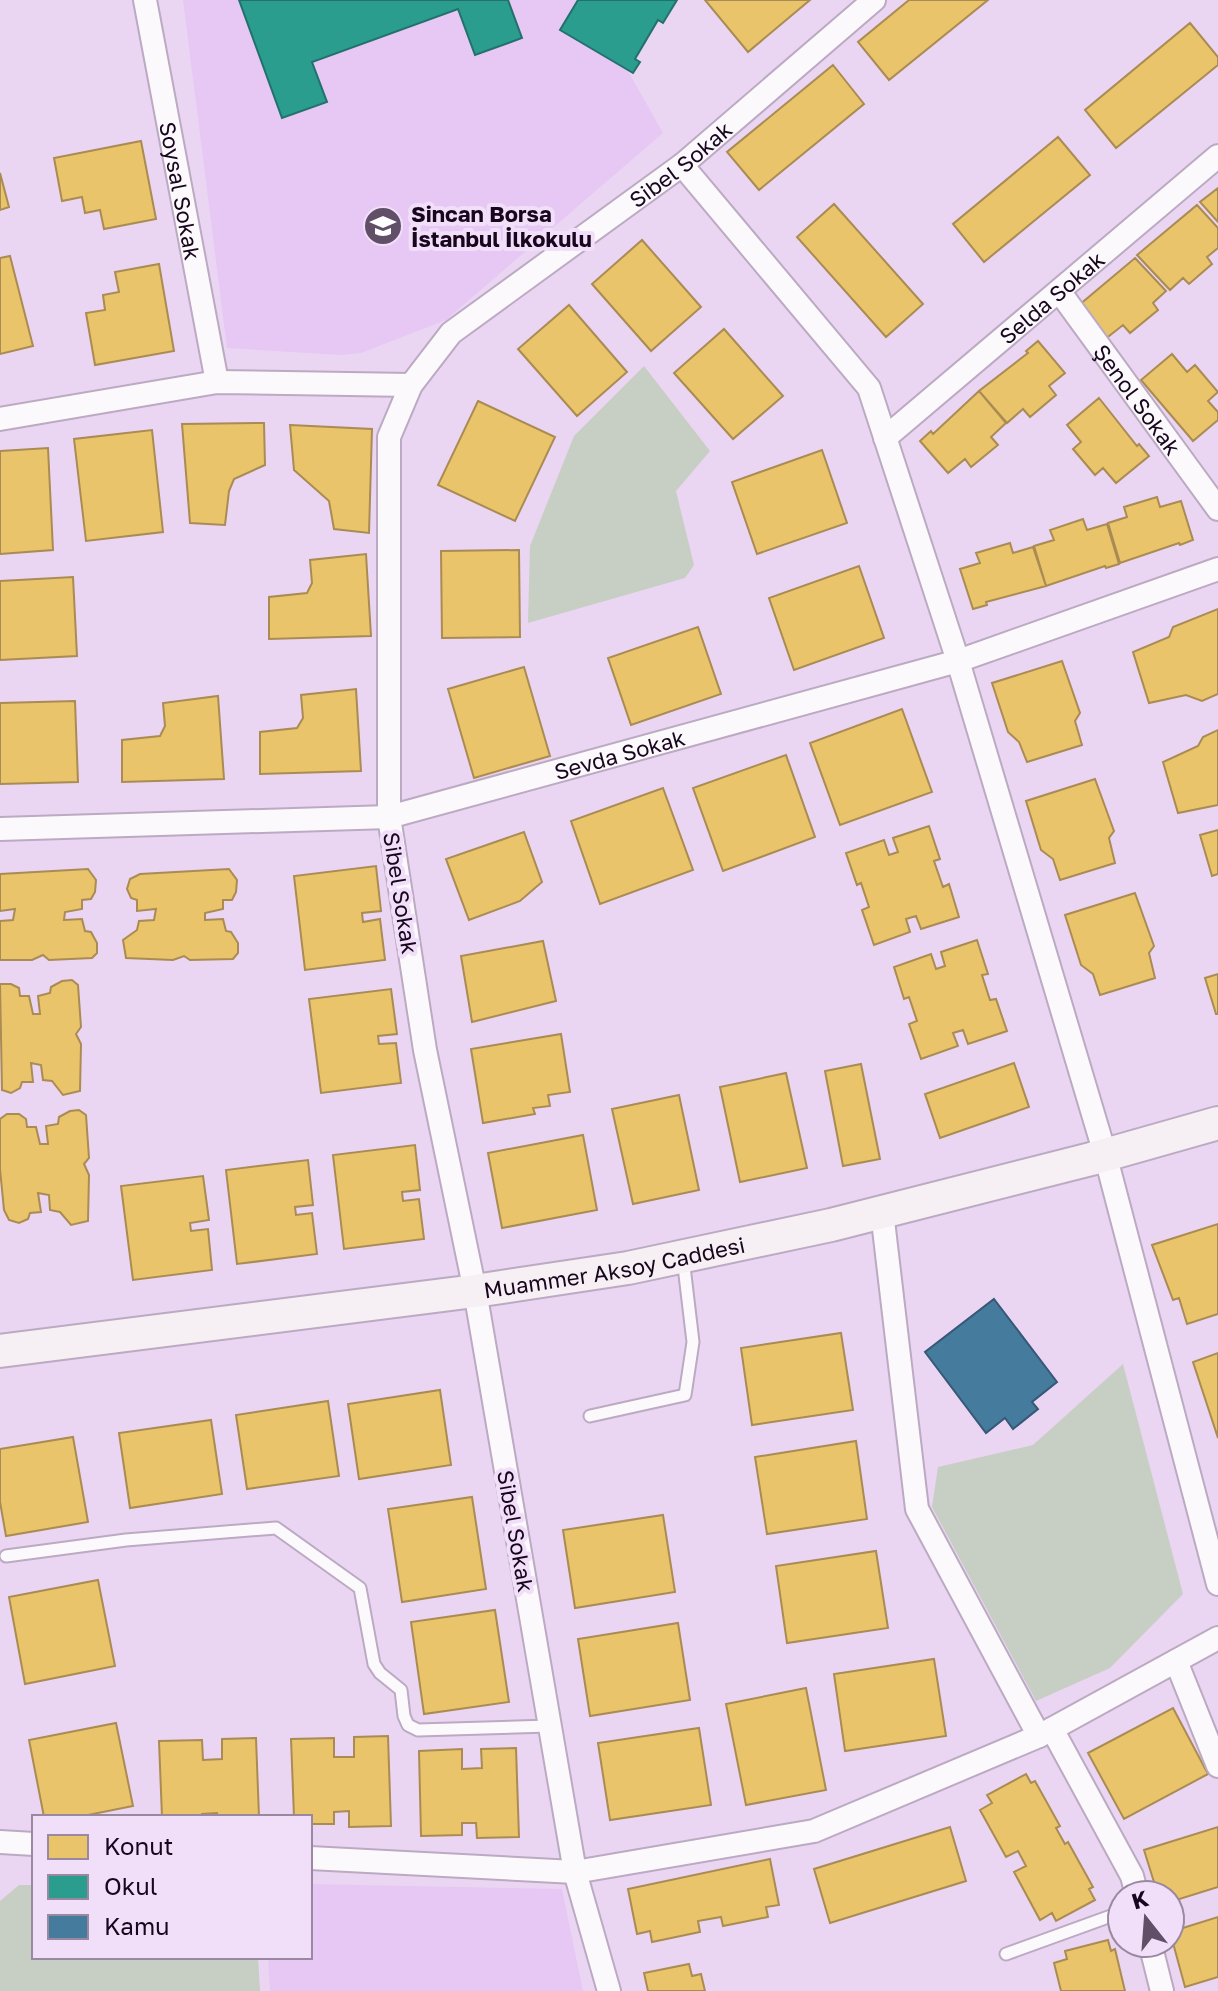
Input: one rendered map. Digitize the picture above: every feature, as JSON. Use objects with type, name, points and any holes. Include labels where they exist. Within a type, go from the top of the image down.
[{"type":"street","name":"Soysal Sokak","points":[[145,0],[217,382]]},
{"type":"street","name":"Sibel Sokak","points":[[609,1991],[575,1872],[475,1291],[425,1050],[389,817],[389,437],[411,385],[451,333],[682,165],[874,0]]},
{"type":"street","name":"Selda Sokak","points":[[885,438],[1218,156]]},
{"type":"street","points":[[682,165],[869,388],[958,661],[1105,1154],[1218,1584]]},
{"type":"street","name":"Şenol Sokak","points":[[1059,291],[1218,509]]},
{"type":"street","points":[[0,419],[217,382],[411,385]]},
{"type":"street","name":"Sevda Sokak","points":[[0,829],[389,817],[958,661],[1218,569]]},
{"type":"street","name":"Muammer Aksoy Caddesi","points":[[0,1351],[475,1291],[628,1268],[882,1212],[1218,1123]]},
{"type":"street","points":[[882,1212],[917,1509],[1133,1879]]},
{"type":"street","points":[[312,1858],[575,1872],[814,1831],[1045,1733],[1218,1638]]},
{"type":"street","points":[[1176,1661],[1218,1766]]},
{"type":"street","points":[[0,1842],[32,1844]]},
{"type":"street","points":[[1154,1959],[1162,1991]]},
{"type":"lane","points":[[590,1416],[685,1395],[693,1342],[682,1257]]},
{"type":"lane","points":[[6,1556],[126,1540],[276,1528],[360,1588],[374,1664],[401,1690],[405,1721],[412,1729],[550,1726]]},
{"type":"lane","points":[[1006,1954],[1106,1918]]},
{"type":"shaded area","name":"Sincan Borsa İstanbul İlkokulu","points":[[183,0],[588,0],[663,133],[446,320],[361,353],[341,355],[227,348]]},
{"type":"shaded area","points":[[644,366],[710,451],[676,491],[694,565],[685,578],[528,623],[530,546],[574,436]]},
{"type":"shaded area","points":[[1123,1364],[1183,1594],[1110,1668],[1036,1701],[932,1507],[938,1467],[1033,1445]]},
{"type":"shaded area","points":[[312,1884],[562,1889],[583,1991],[270,1991],[268,1959],[312,1959]]},
{"type":"shaded area","points":[[19,1885],[32,1885],[32,1959],[258,1959],[260,1991],[0,1991],[0,1901]]},
{"type":"building: Konut","points":[[705,0],[810,0],[748,52]]},
{"type":"building: Konut","points":[[909,0],[988,0],[889,80],[858,42]]},
{"type":"building: Konut","points":[[1190,23],[1218,57],[1218,65],[1116,148],[1085,110]]},
{"type":"building: Konut","points":[[833,65],[864,104],[759,190],[727,152]]},
{"type":"building: Konut","points":[[1058,137],[1090,175],[984,262],[953,224]]},
{"type":"building: Konut","points":[[141,141],[156,219],[104,229],[100,210],[85,213],[82,197],[62,201],[54,158]]},
{"type":"building: Konut","points":[[0,173],[9,207],[0,210]]},
{"type":"building: Konut","points":[[1218,188],[1218,222],[1200,202]]},
{"type":"building: Konut","points":[[834,204],[923,304],[886,337],[797,237]]},
{"type":"building: Konut","points":[[1197,205],[1218,228],[1218,248],[1207,257],[1212,264],[1189,284],[1183,278],[1170,290],[1137,255]]},
{"type":"building: Konut","points":[[642,240],[701,307],[651,351],[592,284]]},
{"type":"building: Konut","points":[[10,256],[33,346],[0,354],[0,258]]},
{"type":"building: Konut","points":[[1135,258],[1166,291],[1153,303],[1158,310],[1130,333],[1123,325],[1104,340],[1078,306]]},
{"type":"building: Konut","points":[[159,264],[174,351],[95,365],[86,313],[105,310],[103,295],[119,292],[115,272]]},
{"type":"building: Konut","points":[[569,305],[627,372],[577,416],[518,349]]},
{"type":"building: Konut","points":[[724,329],[783,396],[733,439],[674,373]]},
{"type":"building: Konut","points":[[1038,341],[1065,373],[1049,386],[1056,395],[1030,417],[1023,409],[1007,423],[979,391],[1028,353],[1026,351]]},
{"type":"building: Konut","points":[[1172,354],[1187,372],[1195,365],[1218,392],[1208,401],[1218,412],[1218,420],[1193,441],[1141,380]]},
{"type":"building: Konut","points":[[979,391],[1006,423],[991,437],[998,445],[971,467],[965,459],[948,473],[920,441],[931,431],[933,434]]},
{"type":"building: Konut","points":[[1099,398],[1137,446],[1139,444],[1149,456],[1116,483],[1103,468],[1095,475],[1073,449],[1081,442],[1067,425]]},
{"type":"building: Konut","points":[[478,401],[555,437],[515,521],[438,485]]},
{"type":"building: Konut","points":[[264,423],[265,465],[234,479],[229,491],[225,525],[190,523],[182,424]]},
{"type":"building: Konut","points":[[290,425],[372,429],[369,533],[334,529],[329,501],[294,470]]},
{"type":"building: Konut","points":[[152,430],[163,532],[86,541],[74,439]]},
{"type":"building: Konut","points":[[48,448],[53,550],[0,554],[0,451]]},
{"type":"building: Konut","points":[[822,450],[847,523],[757,554],[732,482]]},
{"type":"building: Konut","points":[[1157,497],[1160,507],[1181,501],[1193,540],[1120,563],[1108,523],[1127,517],[1124,507]]},
{"type":"building: Konut","points":[[1083,519],[1087,530],[1107,524],[1119,564],[1046,586],[1034,546],[1054,540],[1050,530]]},
{"type":"building: Konut","points":[[1010,543],[1013,553],[1033,547],[1046,586],[986,602],[987,605],[973,609],[960,569],[980,563],[976,553]]},
{"type":"building: Konut","points":[[519,550],[520,637],[442,638],[441,551]]},
{"type":"building: Konut","points":[[366,554],[371,636],[269,639],[269,597],[307,593],[312,583],[310,560]]},
{"type":"building: Konut","points":[[859,566],[884,638],[794,670],[769,598]]},
{"type":"building: Konut","points":[[73,577],[77,656],[0,660],[0,581]]},
{"type":"building: Konut","points":[[1218,609],[1218,694],[1202,701],[1186,695],[1149,703],[1133,652],[1169,637],[1173,627]]},
{"type":"building: Konut","points":[[698,627],[721,694],[631,725],[608,658]]},
{"type":"building: Konut","points":[[1062,661],[1080,713],[1075,721],[1082,745],[1027,762],[1019,742],[1008,732],[992,683]]},
{"type":"building: Konut","points":[[524,667],[550,756],[474,778],[448,689]]},
{"type":"building: Konut","points":[[356,689],[361,771],[260,774],[260,732],[297,728],[303,718],[301,695]]},
{"type":"building: Konut","points":[[218,696],[224,779],[122,782],[122,740],[160,736],[165,726],[163,703]]},
{"type":"building: Konut","points":[[75,701],[78,782],[0,784],[0,703]]},
{"type":"building: Konut","points":[[902,709],[932,792],[840,825],[810,743]]},
{"type":"building: Konut","points":[[1218,730],[1218,805],[1178,813],[1163,762],[1198,746],[1203,737]]},
{"type":"building: Konut","points":[[786,755],[815,837],[723,871],[693,788]]},
{"type":"building: Konut","points":[[1095,779],[1114,831],[1109,838],[1115,863],[1060,880],[1053,859],[1041,850],[1026,801]]},
{"type":"building: Konut","points":[[663,788],[693,870],[600,904],[571,821]]},
{"type":"building: Konut","points":[[929,826],[940,859],[934,861],[943,887],[949,884],[959,917],[921,929],[916,916],[906,919],[910,932],[874,945],[862,910],[869,907],[861,883],[857,885],[846,853],[884,840],[889,855],[898,852],[893,838]]},
{"type":"building: Konut","points":[[1218,830],[1218,874],[1212,876],[1200,835]]},
{"type":"building: Konut","points":[[524,832],[542,882],[520,901],[469,920],[446,859]]},
{"type":"building: Konut","points":[[376,866],[381,911],[362,913],[363,922],[380,919],[385,960],[305,970],[294,876]]},
{"type":"building: Konut","points":[[88,869],[96,880],[95,892],[91,899],[82,900],[82,909],[65,912],[64,920],[82,919],[85,931],[91,932],[97,943],[97,953],[92,958],[49,960],[43,955],[32,960],[0,960],[0,921],[13,920],[15,909],[0,911],[0,874]]},
{"type":"building: Konut","points":[[229,869],[237,880],[236,892],[232,900],[223,900],[223,909],[205,913],[205,920],[223,919],[226,931],[231,932],[238,943],[238,953],[233,959],[190,960],[184,956],[173,960],[126,958],[123,940],[137,930],[139,921],[154,920],[156,909],[137,911],[137,900],[131,898],[127,889],[130,879],[140,874]]},
{"type":"building: Konut","points":[[1135,893],[1154,946],[1149,953],[1155,978],[1100,995],[1093,974],[1081,965],[1065,915]]},
{"type":"building: Konut","points":[[977,940],[988,974],[982,975],[990,1000],[996,999],[1007,1031],[968,1044],[963,1030],[953,1033],[958,1046],[921,1059],[909,1024],[917,1021],[909,997],[904,999],[894,967],[931,954],[936,969],[945,966],[941,952]]},
{"type":"building: Konut","points":[[543,941],[556,1001],[472,1022],[461,956]]},
{"type":"building: Konut","points":[[1218,974],[1218,1014],[1216,1014],[1205,978]]},
{"type":"building: Konut","points":[[72,980],[78,985],[81,1027],[76,1034],[81,1044],[80,1091],[63,1095],[52,1081],[43,1080],[41,1065],[31,1063],[33,1082],[22,1082],[20,1088],[11,1093],[2,1090],[0,984],[19,988],[20,996],[29,996],[33,1014],[40,1014],[38,996],[50,993],[51,987],[62,981]]},
{"type":"building: Konut","points":[[391,989],[397,1034],[378,1036],[379,1044],[396,1043],[401,1083],[321,1093],[309,999]]},
{"type":"building: Konut","points":[[561,1034],[570,1092],[548,1095],[550,1106],[533,1108],[535,1114],[483,1123],[471,1049]]},
{"type":"building: Konut","points":[[1014,1063],[1029,1107],[940,1138],[925,1094]]},
{"type":"building: Konut","points":[[861,1064],[880,1159],[843,1166],[825,1071]]},
{"type":"building: Konut","points":[[786,1073],[807,1168],[740,1182],[720,1087]]},
{"type":"building: Konut","points":[[679,1095],[699,1190],[633,1204],[612,1109]]},
{"type":"building: Konut","points":[[79,1110],[86,1115],[89,1158],[84,1164],[89,1175],[88,1221],[71,1225],[60,1212],[50,1210],[49,1195],[38,1193],[41,1212],[30,1213],[28,1219],[19,1223],[9,1220],[4,1210],[0,1169],[0,1119],[7,1114],[19,1114],[26,1119],[27,1127],[36,1127],[40,1144],[48,1144],[46,1126],[58,1124],[59,1117]]},
{"type":"building: Konut","points":[[583,1135],[597,1210],[502,1228],[488,1153]]},
{"type":"building: Konut","points":[[415,1145],[420,1190],[402,1192],[403,1201],[419,1199],[424,1239],[344,1249],[333,1155]]},
{"type":"building: Konut","points":[[308,1160],[313,1205],[295,1207],[296,1215],[312,1213],[317,1254],[237,1264],[226,1170]]},
{"type":"building: Konut","points":[[203,1176],[209,1220],[190,1223],[191,1231],[208,1229],[212,1270],[133,1280],[121,1186]]},
{"type":"building: Konut","points":[[1218,1224],[1218,1314],[1187,1324],[1179,1298],[1173,1300],[1152,1245]]},
{"type":"building: Konut","points":[[841,1333],[853,1410],[752,1425],[741,1348]]},
{"type":"building: Konut","points":[[1218,1353],[1218,1438],[1193,1362]]},
{"type":"building: Konut","points":[[440,1390],[451,1465],[359,1479],[348,1404]]},
{"type":"building: Konut","points":[[328,1401],[339,1476],[247,1489],[236,1415]]},
{"type":"building: Konut","points":[[211,1420],[222,1494],[130,1508],[119,1433]]},
{"type":"building: Konut","points":[[73,1437],[88,1522],[6,1536],[0,1502],[0,1449]]},
{"type":"building: Konut","points":[[856,1441],[867,1519],[767,1534],[755,1457]]},
{"type":"building: Konut","points":[[472,1497],[486,1589],[402,1602],[388,1509]]},
{"type":"building: Konut","points":[[663,1515],[675,1592],[575,1608],[563,1530]]},
{"type":"building: Konut","points":[[876,1551],[888,1628],[787,1643],[776,1566]]},
{"type":"building: Konut","points":[[98,1580],[115,1666],[25,1684],[9,1597]]},
{"type":"building: Konut","points":[[495,1610],[509,1702],[424,1714],[411,1622]]},
{"type":"building: Konut","points":[[678,1623],[690,1700],[590,1716],[578,1639]]},
{"type":"building: Konut","points":[[934,1659],[946,1736],[845,1751],[834,1674]]},
{"type":"building: Konut","points":[[806,1688],[826,1790],[746,1805],[726,1704]]},
{"type":"building: Konut","points":[[1173,1708],[1208,1774],[1124,1819],[1088,1753]]},
{"type":"building: Konut","points":[[116,1723],[133,1806],[88,1815],[44,1815],[29,1740]]},
{"type":"building: Konut","points":[[699,1728],[711,1805],[610,1820],[598,1743]]},
{"type":"building: Konut","points":[[388,1736],[391,1826],[349,1827],[349,1811],[334,1812],[334,1824],[312,1824],[312,1815],[294,1815],[291,1739],[334,1738],[334,1757],[354,1757],[354,1737]]},
{"type":"building: Konut","points":[[256,1738],[259,1815],[162,1815],[159,1741],[202,1740],[203,1760],[222,1759],[222,1739]]},
{"type":"building: Konut","points":[[516,1748],[519,1837],[477,1838],[476,1823],[462,1823],[462,1835],[421,1836],[419,1751],[462,1749],[462,1769],[482,1768],[481,1749]]},
{"type":"building: Konut","points":[[1026,1774],[1031,1783],[1035,1781],[1060,1826],[1056,1828],[1065,1844],[1068,1842],[1093,1887],[1089,1889],[1095,1900],[1056,1921],[1052,1913],[1040,1920],[1014,1872],[1026,1866],[1018,1851],[1006,1857],[980,1810],[992,1803],[987,1795]]},
{"type":"building: Konut","points":[[950,1827],[966,1881],[830,1923],[814,1869]]},
{"type":"building: Konut","points":[[1218,1827],[1218,1887],[1186,1897],[1186,1879],[1153,1879],[1144,1850]]},
{"type":"building: Konut","points":[[770,1859],[779,1905],[766,1907],[768,1917],[723,1926],[721,1917],[698,1921],[700,1932],[652,1942],[650,1931],[637,1934],[628,1889]]},
{"type":"building: Konut","points":[[1218,1917],[1218,1977],[1185,1987],[1177,1959],[1186,1959],[1186,1927]]},
{"type":"building: Konut","points":[[1106,1941],[1106,1959],[1117,1959],[1125,1991],[1061,1991],[1054,1963],[1067,1959],[1065,1951]]},
{"type":"building: Konut","points":[[689,1964],[692,1976],[701,1974],[705,1991],[648,1991],[644,1973]]},
{"type":"building: Okul","points":[[239,0],[508,0],[522,38],[475,55],[458,9],[312,62],[327,102],[282,118]]},
{"type":"building: Okul","points":[[578,0],[677,0],[663,23],[658,20],[635,59],[640,62],[633,73],[560,30]]},
{"type":"building: Kamu","points":[[994,1299],[1057,1382],[1032,1402],[1038,1409],[1013,1429],[1005,1418],[986,1433],[925,1352]]},
{"type":"place","name":"Sincan Borsa İstanbul İlkokulu","points":[[383,226]]}]
